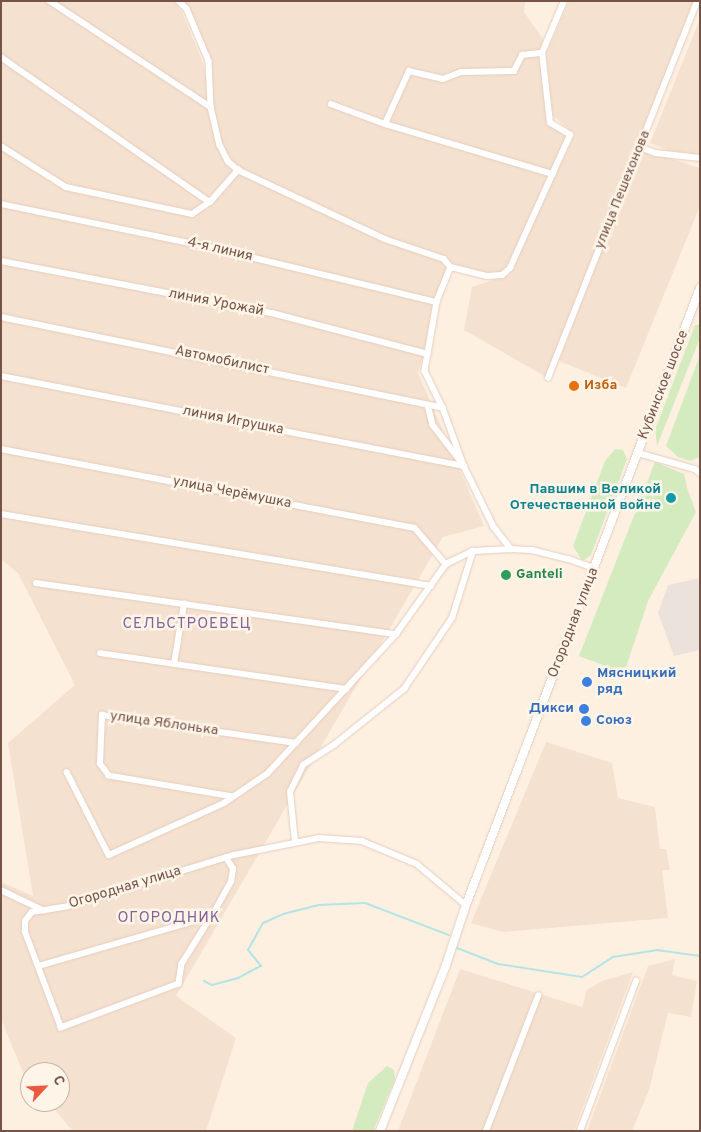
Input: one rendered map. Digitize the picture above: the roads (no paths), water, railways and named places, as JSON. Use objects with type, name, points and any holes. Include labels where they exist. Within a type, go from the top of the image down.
[{"type":"main road","name":"Кубинское шоссе","points":[[638,453],[700,288]]},
{"type":"main road","name":"Огородная улица","points":[[380,1131],[446,965],[466,905],[638,453]]},
{"type":"street","points":[[50,1],[211,107]]},
{"type":"street","points":[[179,1],[187,9],[209,61],[211,107],[220,145],[228,161],[238,170],[385,239],[444,259],[451,267],[487,276],[502,274],[510,268],[570,135],[550,123],[542,54],[564,1]]},
{"type":"street","name":"улица Пешехонова","points":[[548,378],[697,1]]},
{"type":"street","points":[[386,124],[409,71],[443,79],[461,72],[514,71],[522,55],[542,54]]},
{"type":"street","points":[[1,57],[210,202]]},
{"type":"street","points":[[331,104],[386,124],[553,174]]},
{"type":"street","points":[[1,146],[66,187],[192,214],[210,202],[238,170]]},
{"type":"street","points":[[640,147],[656,153],[700,158]]},
{"type":"street","name":"4-я линия","points":[[1,204],[213,248],[437,302]]},
{"type":"street","name":"линия Урожай","points":[[1,261],[272,314],[428,354]]},
{"type":"street","points":[[451,267],[437,302],[426,371],[443,408],[464,466],[494,527],[511,548]]},
{"type":"street","name":"Автомобилист","points":[[1,317],[443,408]]},
{"type":"street","name":"линия Игрушка","points":[[1,376],[464,466]]},
{"type":"street","points":[[428,405],[433,425],[464,466]]},
{"type":"street","name":"улица Черёмушка","points":[[1,449],[415,528],[446,564]]},
{"type":"street","points":[[638,453],[695,469],[700,473]]},
{"type":"street","points":[[1,514],[431,586]]},
{"type":"street","points":[[67,772],[109,855],[224,803],[267,774],[396,634],[446,564],[473,551],[511,548],[560,556],[594,568]]},
{"type":"street","points":[[295,842],[290,792],[303,765],[334,745],[404,689],[452,618],[473,551]]},
{"type":"street","points":[[36,583],[396,634]]},
{"type":"street","points":[[174,664],[184,604]]},
{"type":"street","points":[[100,653],[346,689]]},
{"type":"street","name":"улица Яблонька","points":[[233,797],[109,776],[100,764],[102,715],[296,743]]},
{"type":"street","name":"Огородная улица","points":[[42,910],[68,906],[226,858],[319,838],[362,841],[417,864],[466,905]]},
{"type":"street","points":[[42,910],[32,912],[25,921],[25,932],[61,1028],[179,984],[182,964],[231,882],[233,869],[226,858]]},
{"type":"street","points":[[1,890],[42,910]]},
{"type":"street","points":[[39,966],[212,916]]},
{"type":"street","points":[[580,1131],[636,981]]},
{"type":"street","points":[[486,1131],[538,996]]},
{"type":"waterway","points":[[204,981],[212,985],[238,978],[261,966],[248,950],[263,923],[283,914],[318,905],[365,903],[449,935]]},
{"type":"waterway","points":[[457,948],[498,964],[582,977],[613,957],[657,950],[700,956]]},
{"type":"place","name":"Изба","points":[[574,386]]},
{"type":"place","name":"Павшим в Великой Отечественной войне","points":[[671,498]]},
{"type":"place","name":"Ganteli","points":[[506,575]]},
{"type":"place","name":"Мясницкий ряд","points":[[587,682]]},
{"type":"place","name":"Дикси","points":[[584,709]]},
{"type":"place","name":"Союз","points":[[586,721]]},
{"type":"district","name":"СЕЛЬСТРОЕВЕЦ","points":[[187,625]]},
{"type":"district","name":"ОГОРОДНИК","points":[[169,919]]}]
